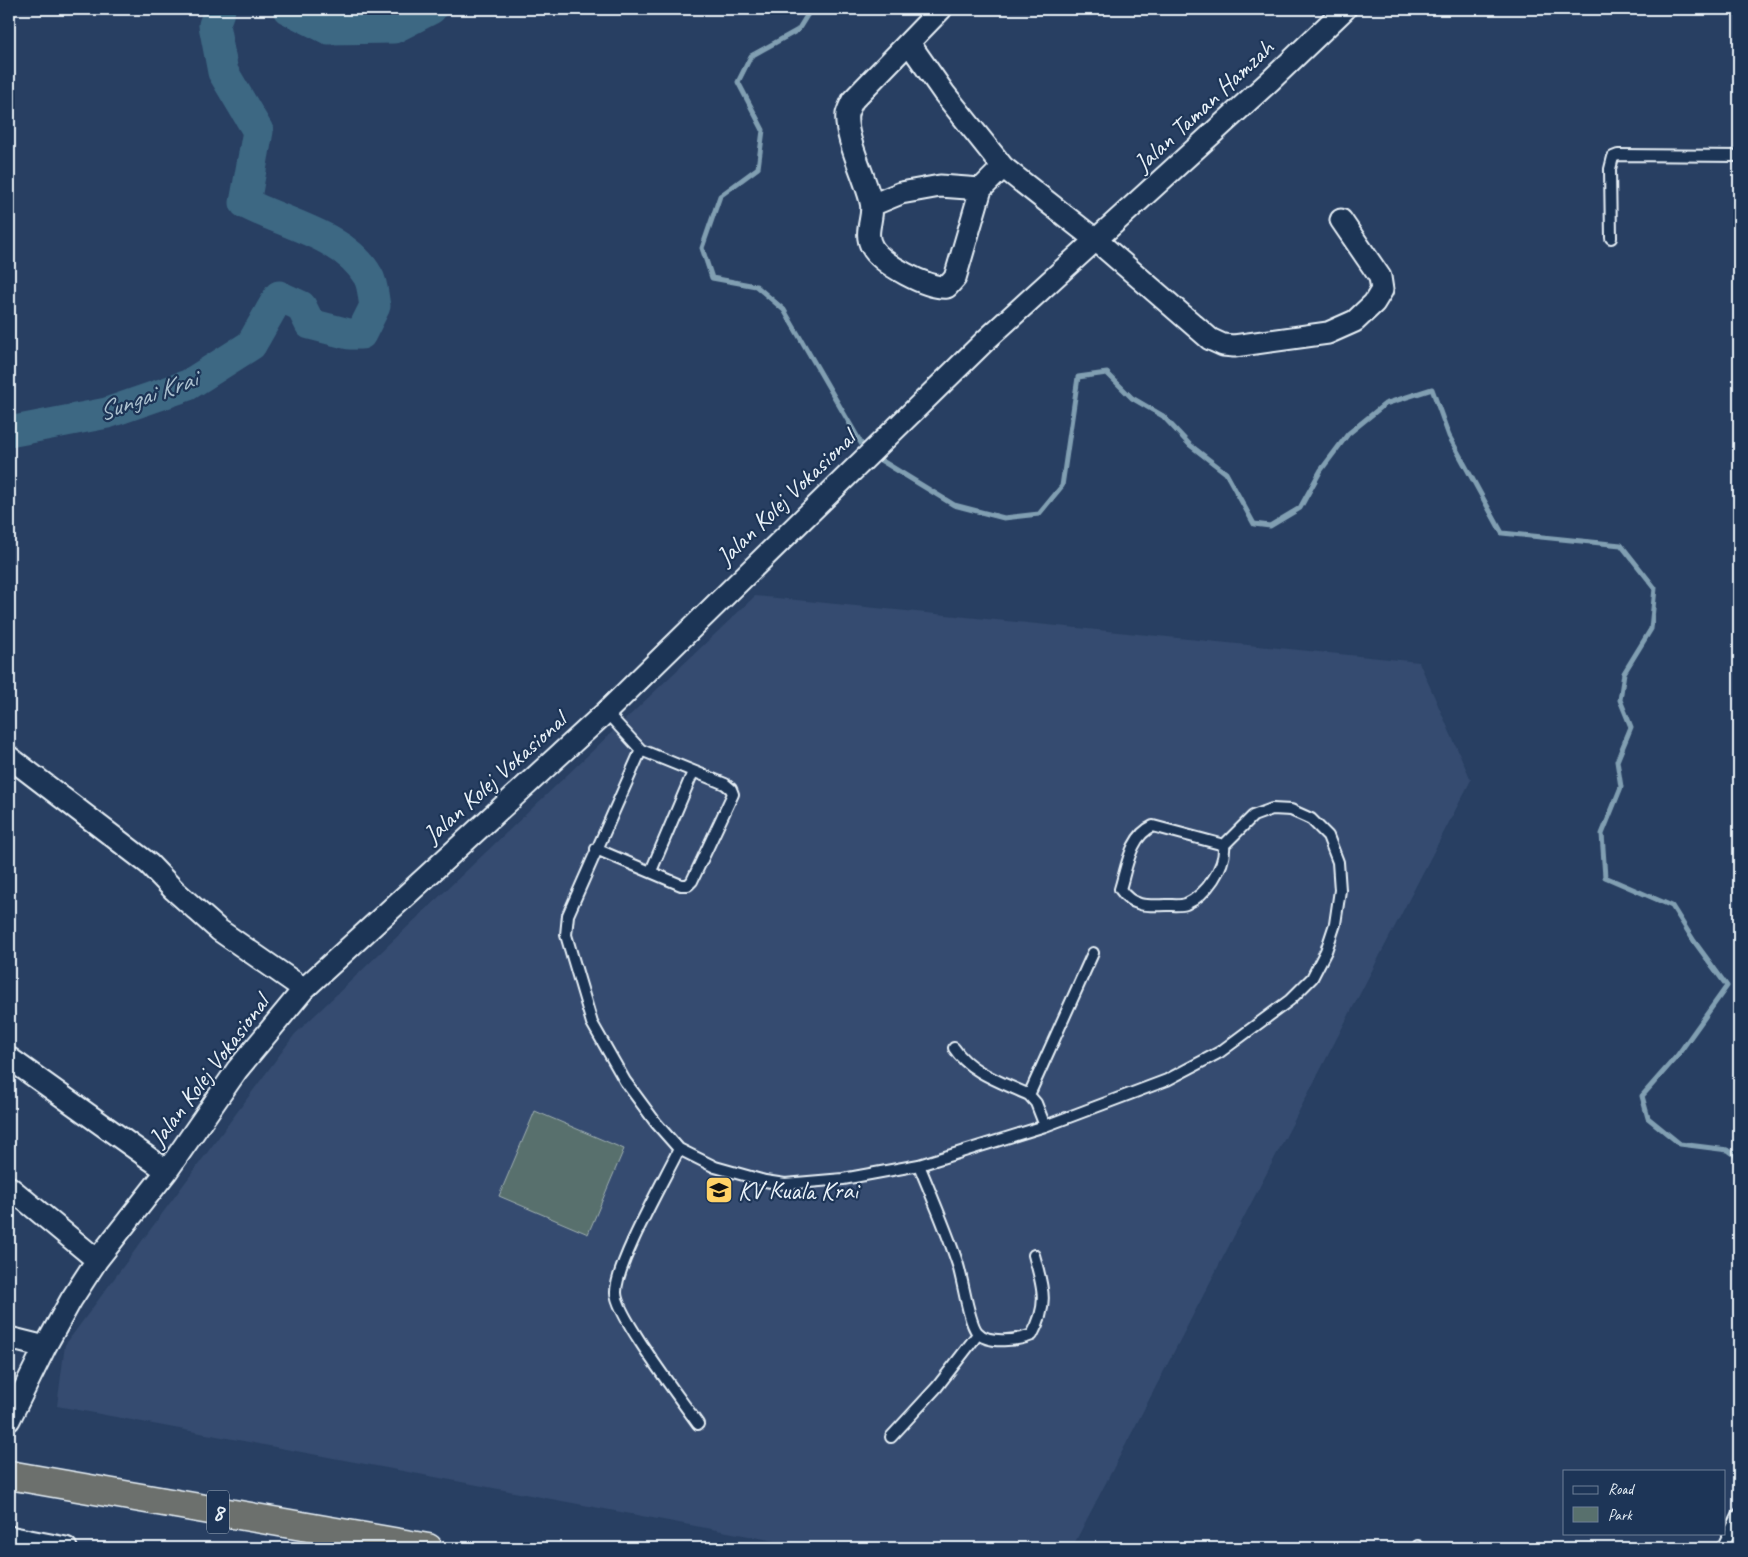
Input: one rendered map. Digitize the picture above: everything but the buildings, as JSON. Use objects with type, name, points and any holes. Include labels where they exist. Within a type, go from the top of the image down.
[{"type":"highway","name":"8","points":[[9,1475],[428,1548]]},
{"type":"street","points":[[940,9],[853,100],[847,114],[848,130],[872,205],[868,228],[871,246],[881,260],[931,286],[947,287],[956,278],[981,189],[1003,167]]},
{"type":"street","name":"Jalan Taman Hamzah","points":[[1097,241],[1345,9]]},
{"type":"street","points":[[909,43],[944,93],[1003,167],[1097,241],[1210,339],[1223,345],[1234,346],[1328,333],[1355,321],[1374,303],[1382,290],[1380,277],[1341,220]]},
{"type":"street","points":[[872,205],[901,193],[940,186],[981,189]]},
{"type":"street","name":"Jalan Kolej Vokasional","points":[[9,1420],[45,1347],[71,1300],[97,1260],[167,1171],[237,1070],[304,989],[606,712],[978,348],[1097,241]]},
{"type":"street","points":[[9,757],[149,864],[174,890],[219,930],[304,989]]},
{"type":"street","points":[[9,1058],[167,1171]]},
{"type":"street","points":[[9,1187],[97,1260]]},
{"type":"street","points":[[9,1338],[45,1347]]},
{"type":"street","points":[[9,1537],[66,1548]]},
{"type":"lane","points":[[1611,238],[1610,169],[1613,157],[1618,155],[1739,156]]},
{"type":"lane","points":[[596,849],[681,884],[688,885],[692,881],[732,794],[731,789],[725,784],[641,750],[606,712]]},
{"type":"lane","points":[[641,750],[568,915],[566,935],[570,956],[592,1022],[625,1081],[656,1123],[679,1149],[715,1167],[765,1181],[785,1184],[843,1179],[919,1165],[1045,1126],[1167,1080],[1220,1052],[1290,1000],[1312,978],[1326,951],[1335,924],[1340,890],[1338,862],[1328,836],[1311,819],[1291,810],[1272,809],[1253,816],[1224,845]]},
{"type":"lane","points":[[651,871],[693,772]]},
{"type":"lane","points":[[1153,826],[1224,845],[1225,854],[1220,868],[1204,891],[1186,905],[1142,906],[1126,898],[1120,889],[1136,840],[1144,830],[1153,826]]},
{"type":"lane","points":[[1029,1095],[1092,953]]},
{"type":"lane","points":[[954,1048],[962,1059],[972,1067],[1029,1095],[1036,1103],[1045,1126]]},
{"type":"lane","points":[[679,1149],[623,1266],[616,1292],[618,1305],[630,1325],[698,1424]]},
{"type":"lane","points":[[919,1165],[957,1262],[973,1325],[978,1334],[991,1339],[1020,1339],[1032,1335],[1040,1322],[1044,1291],[1034,1255]]},
{"type":"lane","points":[[891,1437],[937,1387],[978,1334]]},
{"type":"lane","points":[[1722,1548],[1739,1514]]},
{"type":"shaded area","name":"KV Kuala Krai","points":[[755,596],[1419,662],[1471,780],[1072,1548],[812,1548],[57,1406],[65,1345],[295,1034]]},
{"type":"green space","points":[[535,1111],[624,1149],[588,1234],[499,1196]]},
{"type":"waterway","name":"Sungai Krai","points":[[9,432],[107,413],[188,385],[251,345],[279,296],[301,306],[310,324],[349,334],[361,334],[375,306],[370,279],[358,262],[345,250],[312,232],[245,203],[258,131],[223,72],[214,25],[220,9]]},
{"type":"waterway","name":"Sungai Krai","points":[[288,9],[328,29],[394,28],[431,9]]},
{"type":"waterway","points":[[811,9],[798,30],[751,56],[738,82],[763,130],[758,168],[720,196],[702,248],[712,278],[756,286],[784,310],[865,450]]},
{"type":"waterway","points":[[874,456],[954,505],[1004,518],[1039,514],[1062,486],[1078,377],[1107,373],[1132,398],[1163,416],[1190,445],[1226,473],[1254,524],[1270,526],[1300,508],[1321,470],[1348,434],[1385,404],[1432,389],[1449,436],[1502,533],[1621,545],[1655,588],[1651,629],[1624,673],[1620,700],[1631,727],[1617,761],[1621,787],[1602,834],[1605,877],[1672,906],[1694,941],[1727,986],[1677,1056],[1642,1096],[1648,1118],[1680,1144],[1728,1150],[1739,1158]]},
{"type":"place","name":"KV Kuala Krai","points":[[719,1190]]}]
